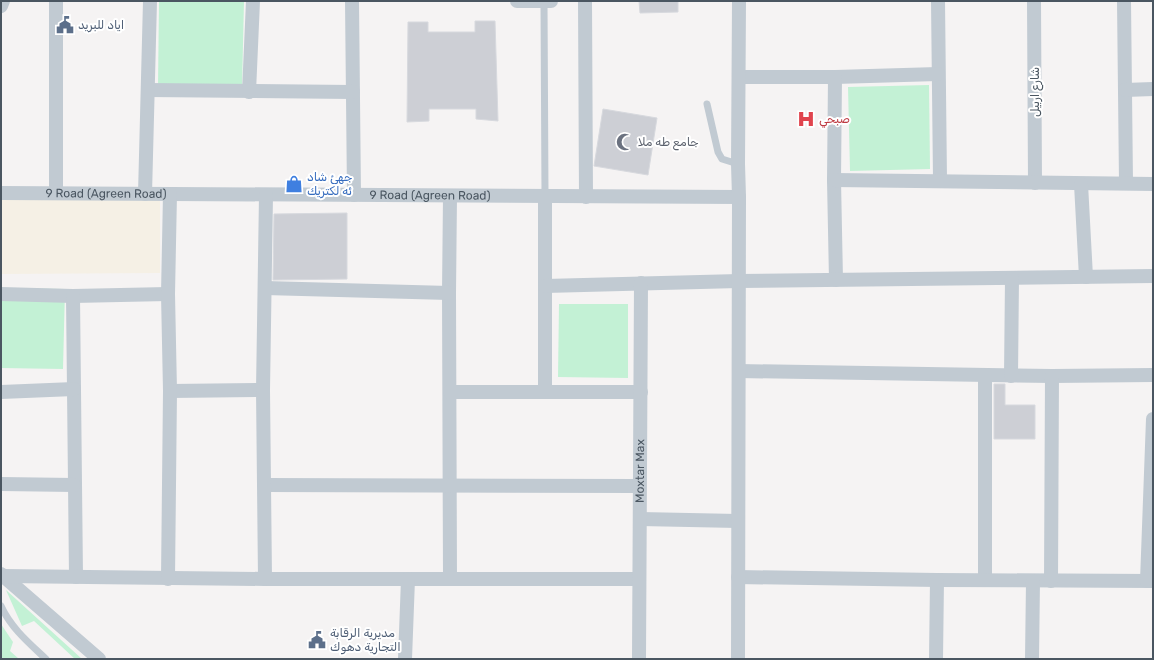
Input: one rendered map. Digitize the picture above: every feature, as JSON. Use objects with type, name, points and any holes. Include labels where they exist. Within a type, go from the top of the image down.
[{"type":"street","points":[[1,6],[3,1]]},
{"type":"street","points":[[56,1],[56,193]]},
{"type":"street","points":[[145,194],[150,1]]},
{"type":"street","points":[[249,92],[253,1]]},
{"type":"street","points":[[352,1],[354,195]]},
{"type":"street","points":[[517,1],[551,1]]},
{"type":"street","points":[[584,1],[586,197]]},
{"type":"street","points":[[738,659],[739,1]]},
{"type":"street","points":[[938,1],[940,180]]},
{"type":"street","name":"شارع اربيل","points":[[1034,1],[1035,183]]},
{"type":"street","points":[[1124,1],[1126,184]]},
{"type":"street","points":[[739,77],[835,77],[938,74]]},
{"type":"street","points":[[835,77],[834,180],[836,280]]},
{"type":"street","points":[[1125,90],[1153,89]]},
{"type":"street","points":[[148,90],[353,92]]},
{"type":"street","points":[[834,180],[940,180],[1081,184],[1153,184]]},
{"type":"street","points":[[1081,184],[1086,277]]},
{"type":"street","name":"9 Road (Agreen Road)","points":[[1,193],[739,197]]},
{"type":"street","points":[[168,579],[170,391],[168,294],[170,194]]},
{"type":"street","points":[[266,195],[263,390],[266,579]]},
{"type":"street","points":[[450,196],[450,579]]},
{"type":"street","points":[[545,196],[545,392]]},
{"type":"street","points":[[545,286],[739,280],[1153,276]]},
{"type":"street","points":[[1011,376],[1012,278]]},
{"type":"street","name":"Moxtar Max","points":[[639,659],[638,579],[640,519],[641,283]]},
{"type":"street","points":[[265,288],[449,293]]},
{"type":"street","points":[[1,294],[73,296],[168,294]]},
{"type":"street","points":[[73,296],[76,577]]},
{"type":"street","points":[[739,372],[1011,376],[1153,375]]},
{"type":"street","points":[[985,375],[985,580]]},
{"type":"street","points":[[1051,581],[1052,376]]},
{"type":"street","points":[[1,392],[74,389]]},
{"type":"street","points":[[170,391],[263,390]]},
{"type":"street","points":[[450,392],[641,392]]},
{"type":"street","points":[[738,577],[1150,581],[1153,419]]},
{"type":"street","points":[[1,484],[74,484]]},
{"type":"street","points":[[265,485],[639,486]]},
{"type":"street","points":[[640,519],[738,521]]},
{"type":"street","points":[[2,575],[168,579],[638,579]]},
{"type":"street","points":[[2,575],[99,659]]},
{"type":"street","points":[[405,659],[408,579]]},
{"type":"street","points":[[936,659],[937,580]]},
{"type":"street","points":[[1032,659],[1033,581]]},
{"type":"lane","points":[[544,1],[545,196]]},
{"type":"lane","points":[[706,104],[718,152],[722,158],[738,164]]},
{"type":"lane","points":[[1,606],[7,618],[22,636],[46,659]]},
{"type":"green space","points":[[159,1],[244,1],[242,87],[158,86]]},
{"type":"green space","points":[[929,85],[930,169],[850,171],[848,87]]},
{"type":"green space","points":[[1,288],[65,289],[63,369],[1,368]]},
{"type":"green space","points":[[559,304],[628,304],[628,378],[558,377]]},
{"type":"green space","points":[[6,590],[82,659],[75,659],[34,621],[22,626]]},
{"type":"green space","points":[[1,624],[13,642],[10,651],[19,659],[1,659]]},
{"type":"sand","points":[[160,194],[160,273],[1,274],[1,195]]},
{"type":"building","points":[[639,1],[678,1],[678,12],[640,13]]},
{"type":"building","points":[[475,21],[495,21],[498,121],[476,119],[476,109],[429,109],[429,121],[407,122],[408,22],[428,22],[428,32],[475,32]]},
{"type":"building","name":"جامع طه ملا","points":[[603,109],[657,118],[648,175],[594,166]]},
{"type":"building","points":[[347,213],[347,279],[273,280],[274,214]]},
{"type":"building","points":[[994,384],[1005,384],[1005,405],[1035,405],[1035,439],[994,439]]},
{"type":"place","name":"اياد للبريد","points":[[65,25]]},
{"type":"place","name":"صبحي","points":[[806,119]]},
{"type":"place","name":"جامع طه ملا","points":[[625,142]]},
{"type":"place","name":"جهئ شاد ئه لكتريك","points":[[294,184]]},
{"type":"place","name":"مديرية الرقابة التجارية دهوك","points":[[317,640]]}]
